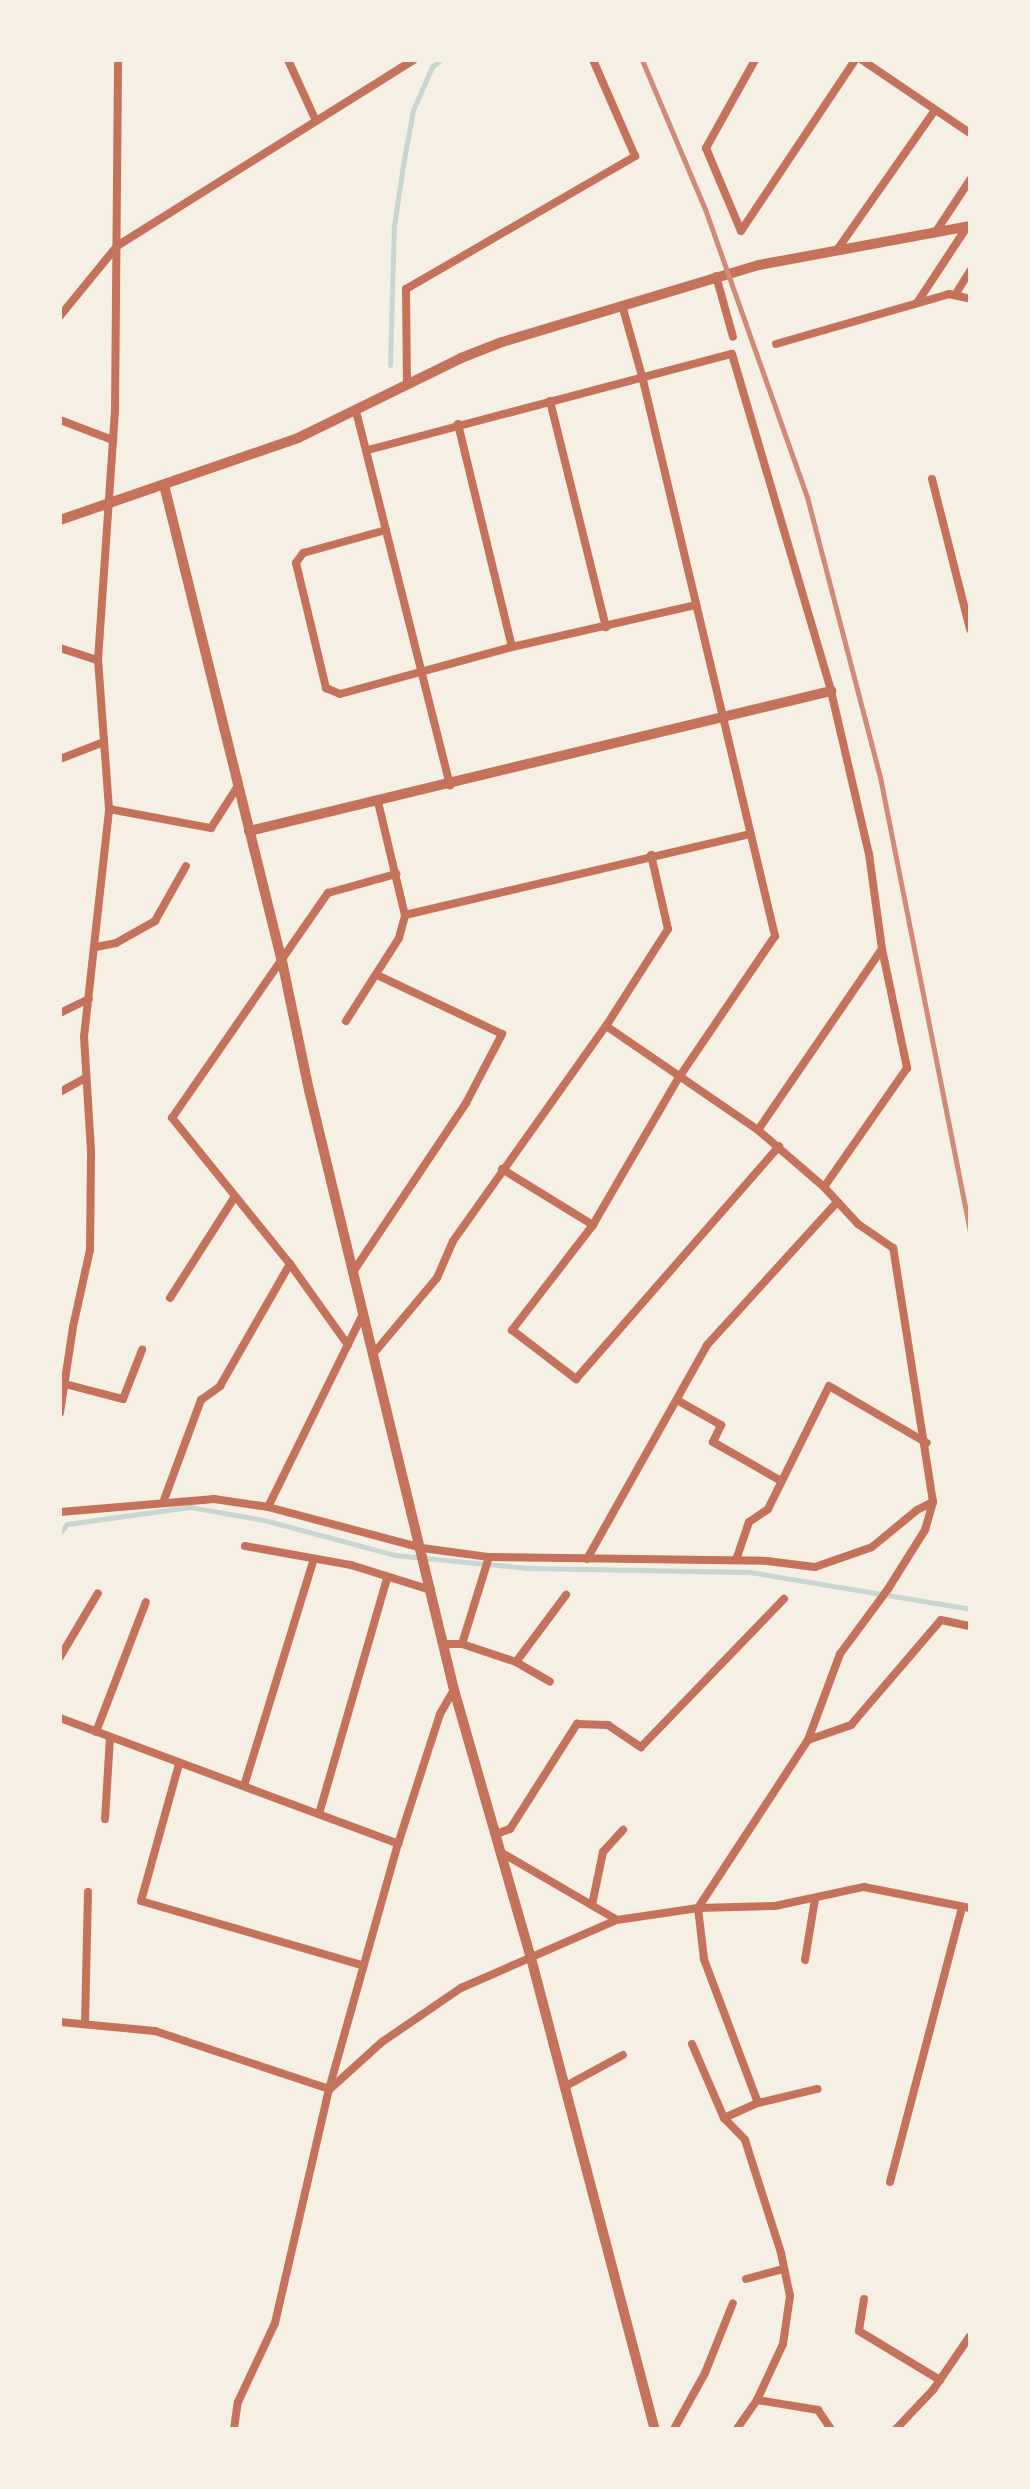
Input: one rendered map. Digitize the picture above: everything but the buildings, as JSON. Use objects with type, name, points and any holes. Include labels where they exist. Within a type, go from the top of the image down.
[{"type":"street","points":[[60,1413],[73,1327],[90,1250],[91,1151],[84,1037],[109,809],[98,660],[111,503],[118,60]]},
{"type":"street","points":[[288,60],[316,121]]},
{"type":"street","points":[[60,316],[117,246],[413,60]]},
{"type":"street","points":[[407,385],[406,289],[635,156],[593,60]]},
{"type":"street","points":[[755,60],[706,148],[741,231],[855,60]]},
{"type":"street","points":[[862,60],[970,133]]},
{"type":"street","points":[[837,250],[935,110]]},
{"type":"street","points":[[935,233],[970,180]]},
{"type":"street","points":[[60,519],[298,438],[502,342],[716,276],[837,250],[969,227]]},
{"type":"street","points":[[917,303],[969,227]]},
{"type":"street","points":[[955,295],[970,271]]},
{"type":"street","points":[[716,276],[733,337]]},
{"type":"street","points":[[776,344],[949,294],[970,299]]},
{"type":"street","points":[[622,305],[642,376],[775,936],[679,1077],[593,1225],[512,1330],[576,1379],[779,1146]]},
{"type":"street","points":[[368,450],[732,354],[831,691],[869,854],[882,949],[907,1068],[824,1187]]},
{"type":"street","points":[[550,401],[606,627]]},
{"type":"street","points":[[356,411],[450,785]]},
{"type":"street","points":[[60,420],[113,440]]},
{"type":"street","points":[[458,424],[512,647]]},
{"type":"street","points":[[932,479],[970,629]]},
{"type":"street","points":[[164,485],[282,961],[309,1090],[446,1644],[454,1690],[531,1958],[655,2429]]},
{"type":"street","points":[[386,530],[303,553],[296,563],[326,688],[340,694],[512,647],[696,605]]},
{"type":"street","points":[[60,648],[98,660]]},
{"type":"street","points":[[249,831],[831,691]]},
{"type":"street","points":[[60,759],[104,742]]},
{"type":"street","points":[[109,809],[211,828],[238,786]]},
{"type":"street","points":[[346,1021],[399,938],[405,915],[378,802]]},
{"type":"street","points":[[405,915],[750,834]]},
{"type":"street","points":[[374,1353],[437,1278],[453,1241],[606,1026],[668,929],[651,855]]},
{"type":"street","points":[[96,947],[116,943],[155,921],[186,866]]},
{"type":"street","points":[[348,1345],[290,1264],[172,1118],[328,893],[396,874]]},
{"type":"street","points":[[758,1130],[882,949]]},
{"type":"street","points":[[355,1269],[466,1103],[502,1034],[377,975]]},
{"type":"street","points":[[60,1013],[89,999]]},
{"type":"street","points":[[606,1026],[779,1146],[824,1187],[836,1203],[893,1248],[927,1443],[933,1502],[925,1530],[888,1589],[840,1654],[808,1740],[698,1908],[704,1959],[758,2103]]},
{"type":"street","points":[[60,1092],[85,1078]]},
{"type":"street","points":[[502,1169],[593,1225]]},
{"type":"street","points":[[170,1298],[234,1198]]},
{"type":"street","points":[[587,1559],[707,1345],[836,1203]]},
{"type":"street","points":[[164,1500],[201,1400],[220,1386],[290,1264]]},
{"type":"street","points":[[268,1507],[364,1312]]},
{"type":"street","points":[[60,1324],[73,1327]]},
{"type":"street","points":[[65,1384],[123,1399],[142,1350]]},
{"type":"street","points":[[736,1560],[749,1522],[768,1509],[829,1386],[927,1443]]},
{"type":"street","points":[[677,1400],[721,1425],[713,1442],[781,1481]]},
{"type":"street","points":[[60,1512],[164,1500],[214,1499],[268,1507],[422,1550],[488,1559],[736,1560],[815,1567],[872,1547],[917,1510],[933,1502]]},
{"type":"street","points":[[245,1546],[351,1565],[387,1579],[432,1590]]},
{"type":"street","points":[[244,1786],[314,1559]]},
{"type":"street","points":[[462,1644],[488,1559]]},
{"type":"street","points":[[319,1814],[387,1579]]},
{"type":"street","points":[[60,1657],[98,1593]]},
{"type":"street","points":[[516,1662],[566,1595]]},
{"type":"street","points":[[496,1834],[510,1829],[577,1724],[608,1725],[641,1747],[784,1599]]},
{"type":"street","points":[[96,1732],[146,1602]]},
{"type":"street","points":[[808,1740],[851,1725],[941,1620],[970,1626]]},
{"type":"street","points":[[446,1644],[462,1644],[516,1662],[550,1682]]},
{"type":"street","points":[[234,2429],[238,2402],[275,2323],[329,2089],[398,1844],[440,1714],[454,1690]]},
{"type":"street","points":[[60,1718],[398,1844]]},
{"type":"street","points":[[105,1819],[110,1738]]},
{"type":"street","points":[[179,1764],[141,1901],[362,1965]]},
{"type":"street","points":[[592,1905],[603,1852],[623,1830]]},
{"type":"street","points":[[502,1853],[617,1920]]},
{"type":"street","points":[[329,2089],[382,2042],[461,1988],[617,1920],[698,1908],[775,1906],[864,1887],[966,1907],[890,2182]]},
{"type":"street","points":[[85,2024],[88,1892]]},
{"type":"street","points":[[805,1960],[815,1899]]},
{"type":"street","points":[[60,2022],[155,2031],[329,2089]]},
{"type":"street","points":[[692,2044],[724,2118],[745,2140],[790,2296],[783,2344],[757,2400],[737,2429]]},
{"type":"street","points":[[564,2087],[623,2055]]},
{"type":"street","points":[[724,2118],[758,2103],[817,2089]]},
{"type":"street","points":[[746,2279],[784,2269]]},
{"type":"street","points":[[864,2299],[859,2331],[940,2380]]},
{"type":"street","points":[[674,2429],[705,2373],[733,2303]]},
{"type":"street","points":[[896,2429],[940,2380],[970,2336]]},
{"type":"street","points":[[757,2400],[818,2410],[831,2429]]},
{"type":"waterway","points":[[390,365],[394,226],[403,165],[413,110],[432,67],[440,60]]},
{"type":"waterway","points":[[60,1533],[67,1524],[190,1507],[264,1520],[395,1555],[527,1568],[750,1572],[970,1609]]},
{"type":"railway","points":[[642,60],[705,209],[807,497],[880,777],[970,1232]]}]
